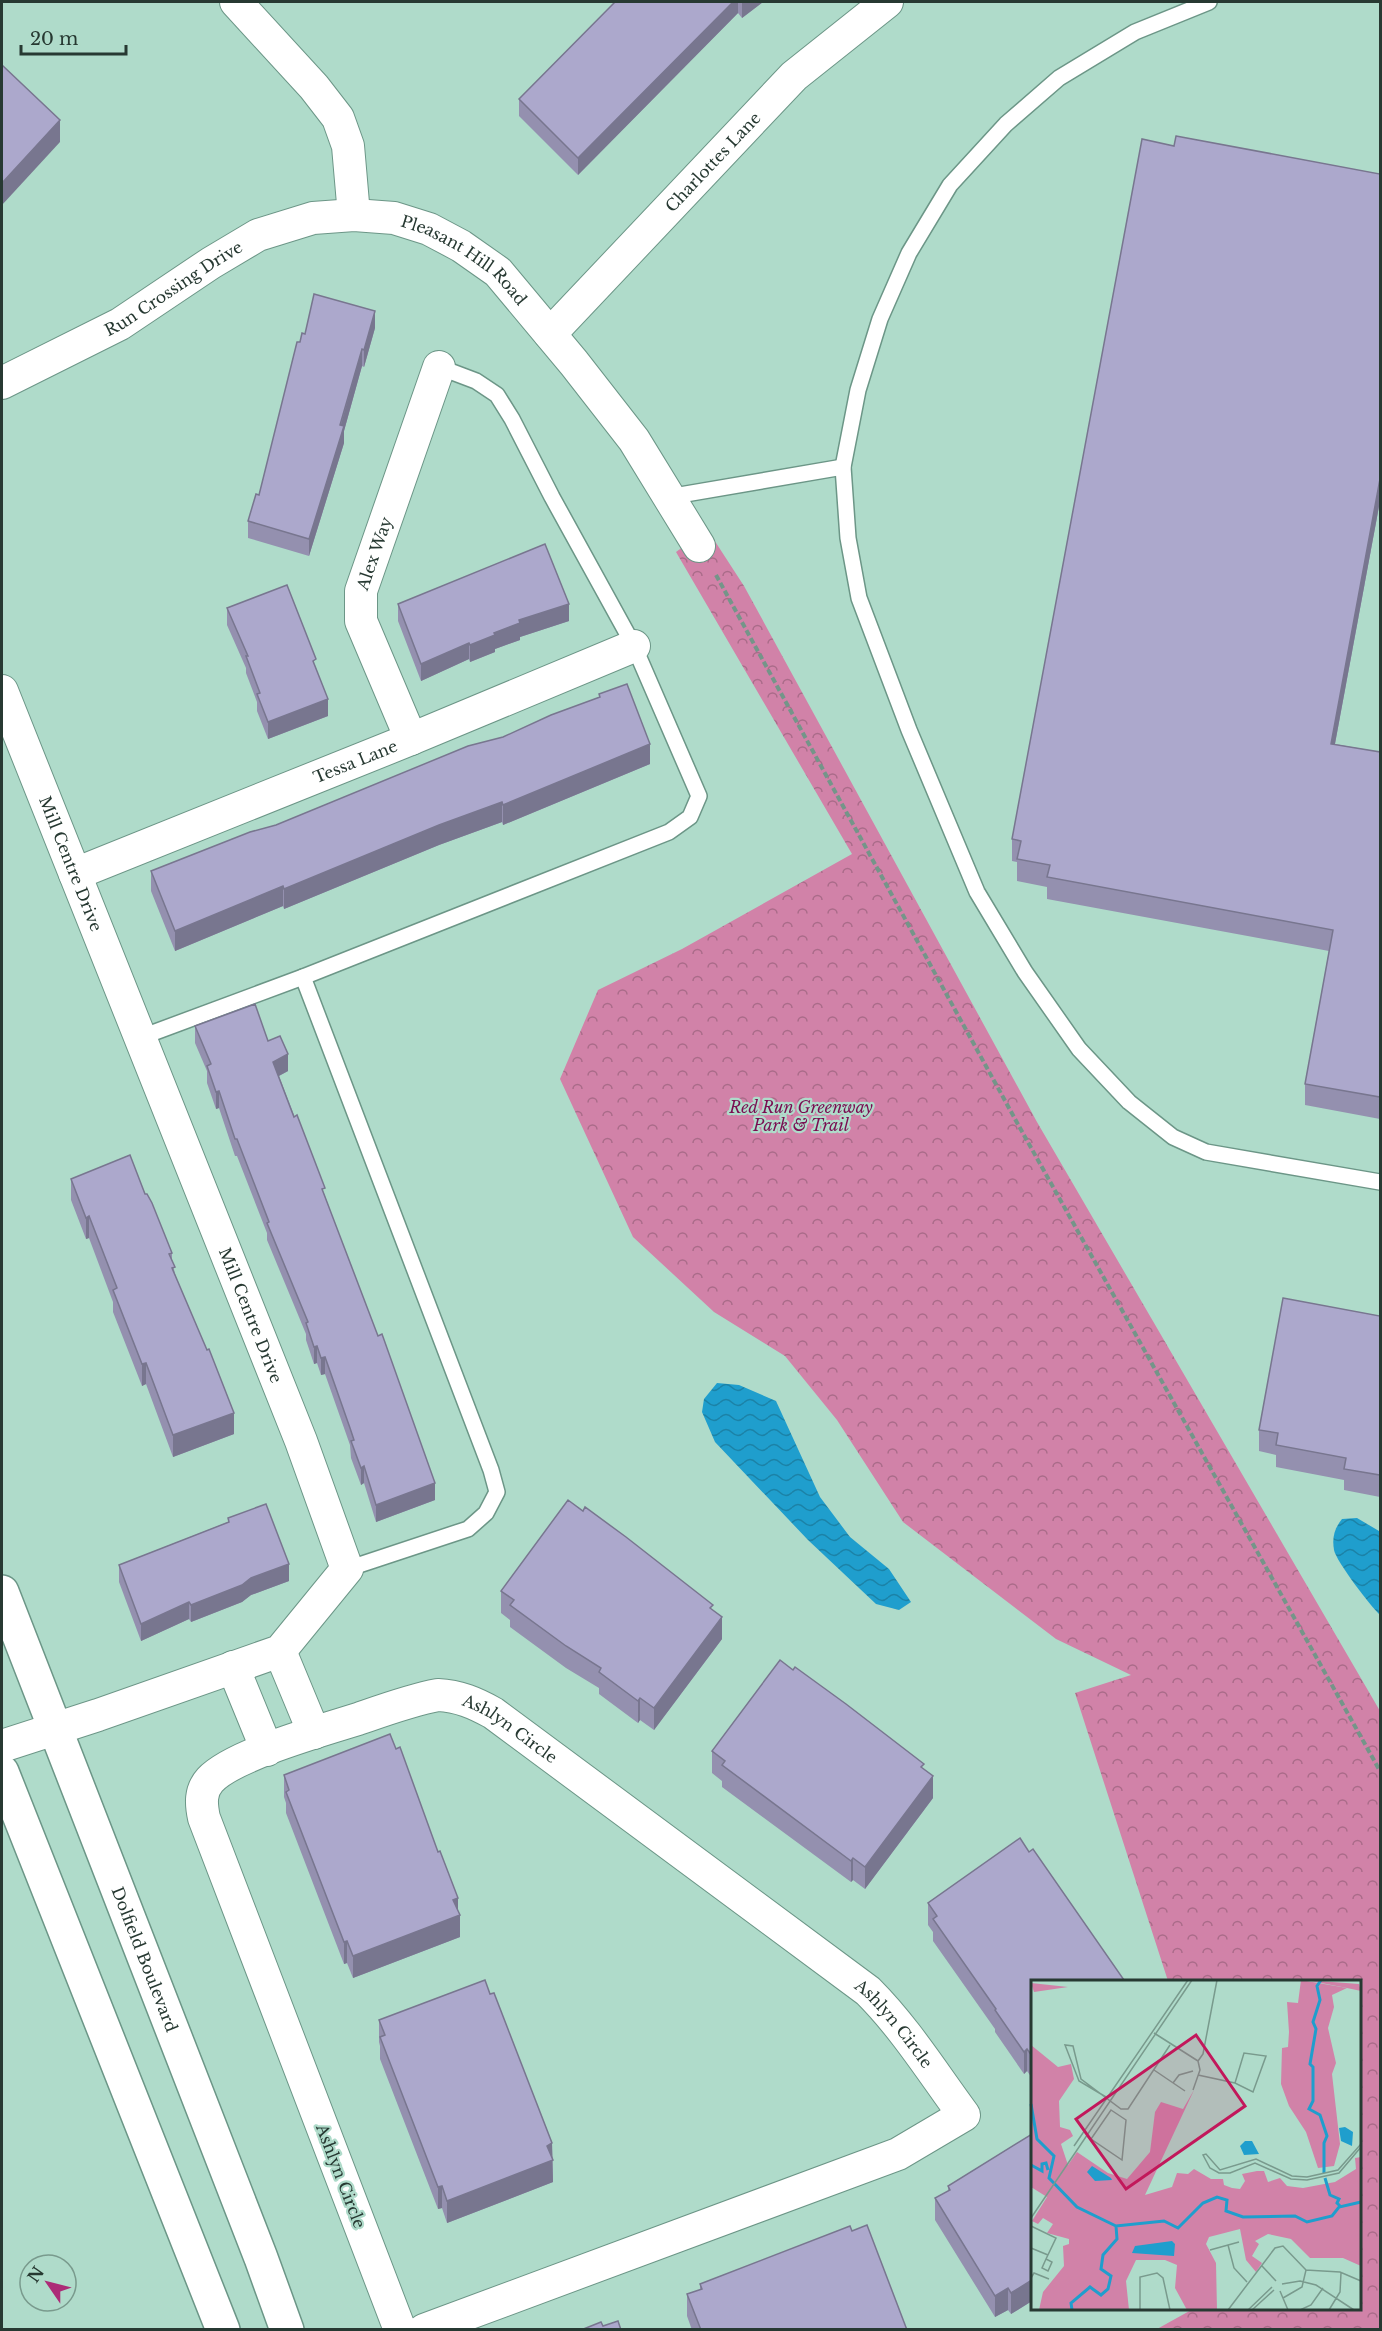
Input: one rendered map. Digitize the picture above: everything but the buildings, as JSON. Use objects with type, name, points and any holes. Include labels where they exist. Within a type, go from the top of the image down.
[{"type":"main road","name":"Dolfield Boulevard","points":[[2,1592],[253,2236],[287,2330]]},
{"type":"main road","points":[[2,1772],[223,2330]]},
{"type":"street","points":[[236,2],[314,87],[338,118],[348,147],[354,215]]},
{"type":"street","name":"Charlottes Lane","points":[[550,334],[794,76],[887,2]]},
{"type":"street","name":"Pleasant Hill Road","points":[[354,215],[394,218],[429,229],[461,246],[498,272],[633,440],[699,546]]},
{"type":"street","name":"Run Crossing Drive","points":[[2,383],[120,324],[211,262],[258,235],[313,218],[354,215]]},
{"type":"street","name":"Alex Way","points":[[411,739],[361,621],[361,591],[439,367]]},
{"type":"street","name":"Tessa Lane","points":[[75,874],[411,739],[634,646]]},
{"type":"street","name":"Mill Centre Drive","points":[[2,691],[301,1441],[347,1569]]},
{"type":"street","points":[[2,1746],[280,1651],[347,1569]]},
{"type":"street","points":[[280,1651],[314,1733]]},
{"type":"street","points":[[233,1667],[267,1750]]},
{"type":"street","name":"Ashlyn Circle","points":[[400,2330],[204,1818],[201,1804],[202,1793],[208,1781],[234,1762],[314,1733],[438,1695],[471,1701],[493,1713],[868,1990],[904,2032],[964,2115],[898,2154],[424,2330]]},
{"type":"lane","points":[[1209,2],[1135,32],[1059,78],[1006,124],[950,185],[909,253],[880,319],[858,390],[843,467],[848,538],[859,598],[909,730],[977,892],[1025,972],[1079,1049],[1129,1102],[1173,1137],[1206,1152],[1380,1182]]},
{"type":"lane","points":[[139,1038],[303,977],[669,832],[690,817],[699,796],[634,646],[512,419],[497,395],[476,381],[439,367]]},
{"type":"lane","points":[[668,497],[843,467]]},
{"type":"lane","points":[[303,977],[491,1470],[497,1492],[486,1513],[468,1529],[347,1569]]},
{"type":"path","points":[[699,546],[1020,1128],[1380,1771]]},
{"type":"green space","name":"Red Run Greenway Park & Trail","points":[[707,529],[744,586],[1037,1122],[1380,1711],[1380,2329],[1157,2329],[1191,2310],[1361,2310],[1361,1980],[1168,1980],[1075,1693],[1131,1675],[1056,1639],[903,1522],[837,1420],[785,1356],[714,1312],[633,1237],[560,1079],[598,990],[682,949],[852,854],[676,552]]},
{"type":"water","points":[[717,1383],[739,1385],[776,1401],[820,1497],[850,1537],[889,1569],[911,1602],[899,1610],[876,1604],[808,1540],[715,1442],[702,1412],[704,1399]]},
{"type":"water","points":[[1357,1518],[1379,1531],[1380,1535],[1380,1615],[1347,1573],[1334,1550],[1334,1534],[1339,1523],[1342,1519]]}]
